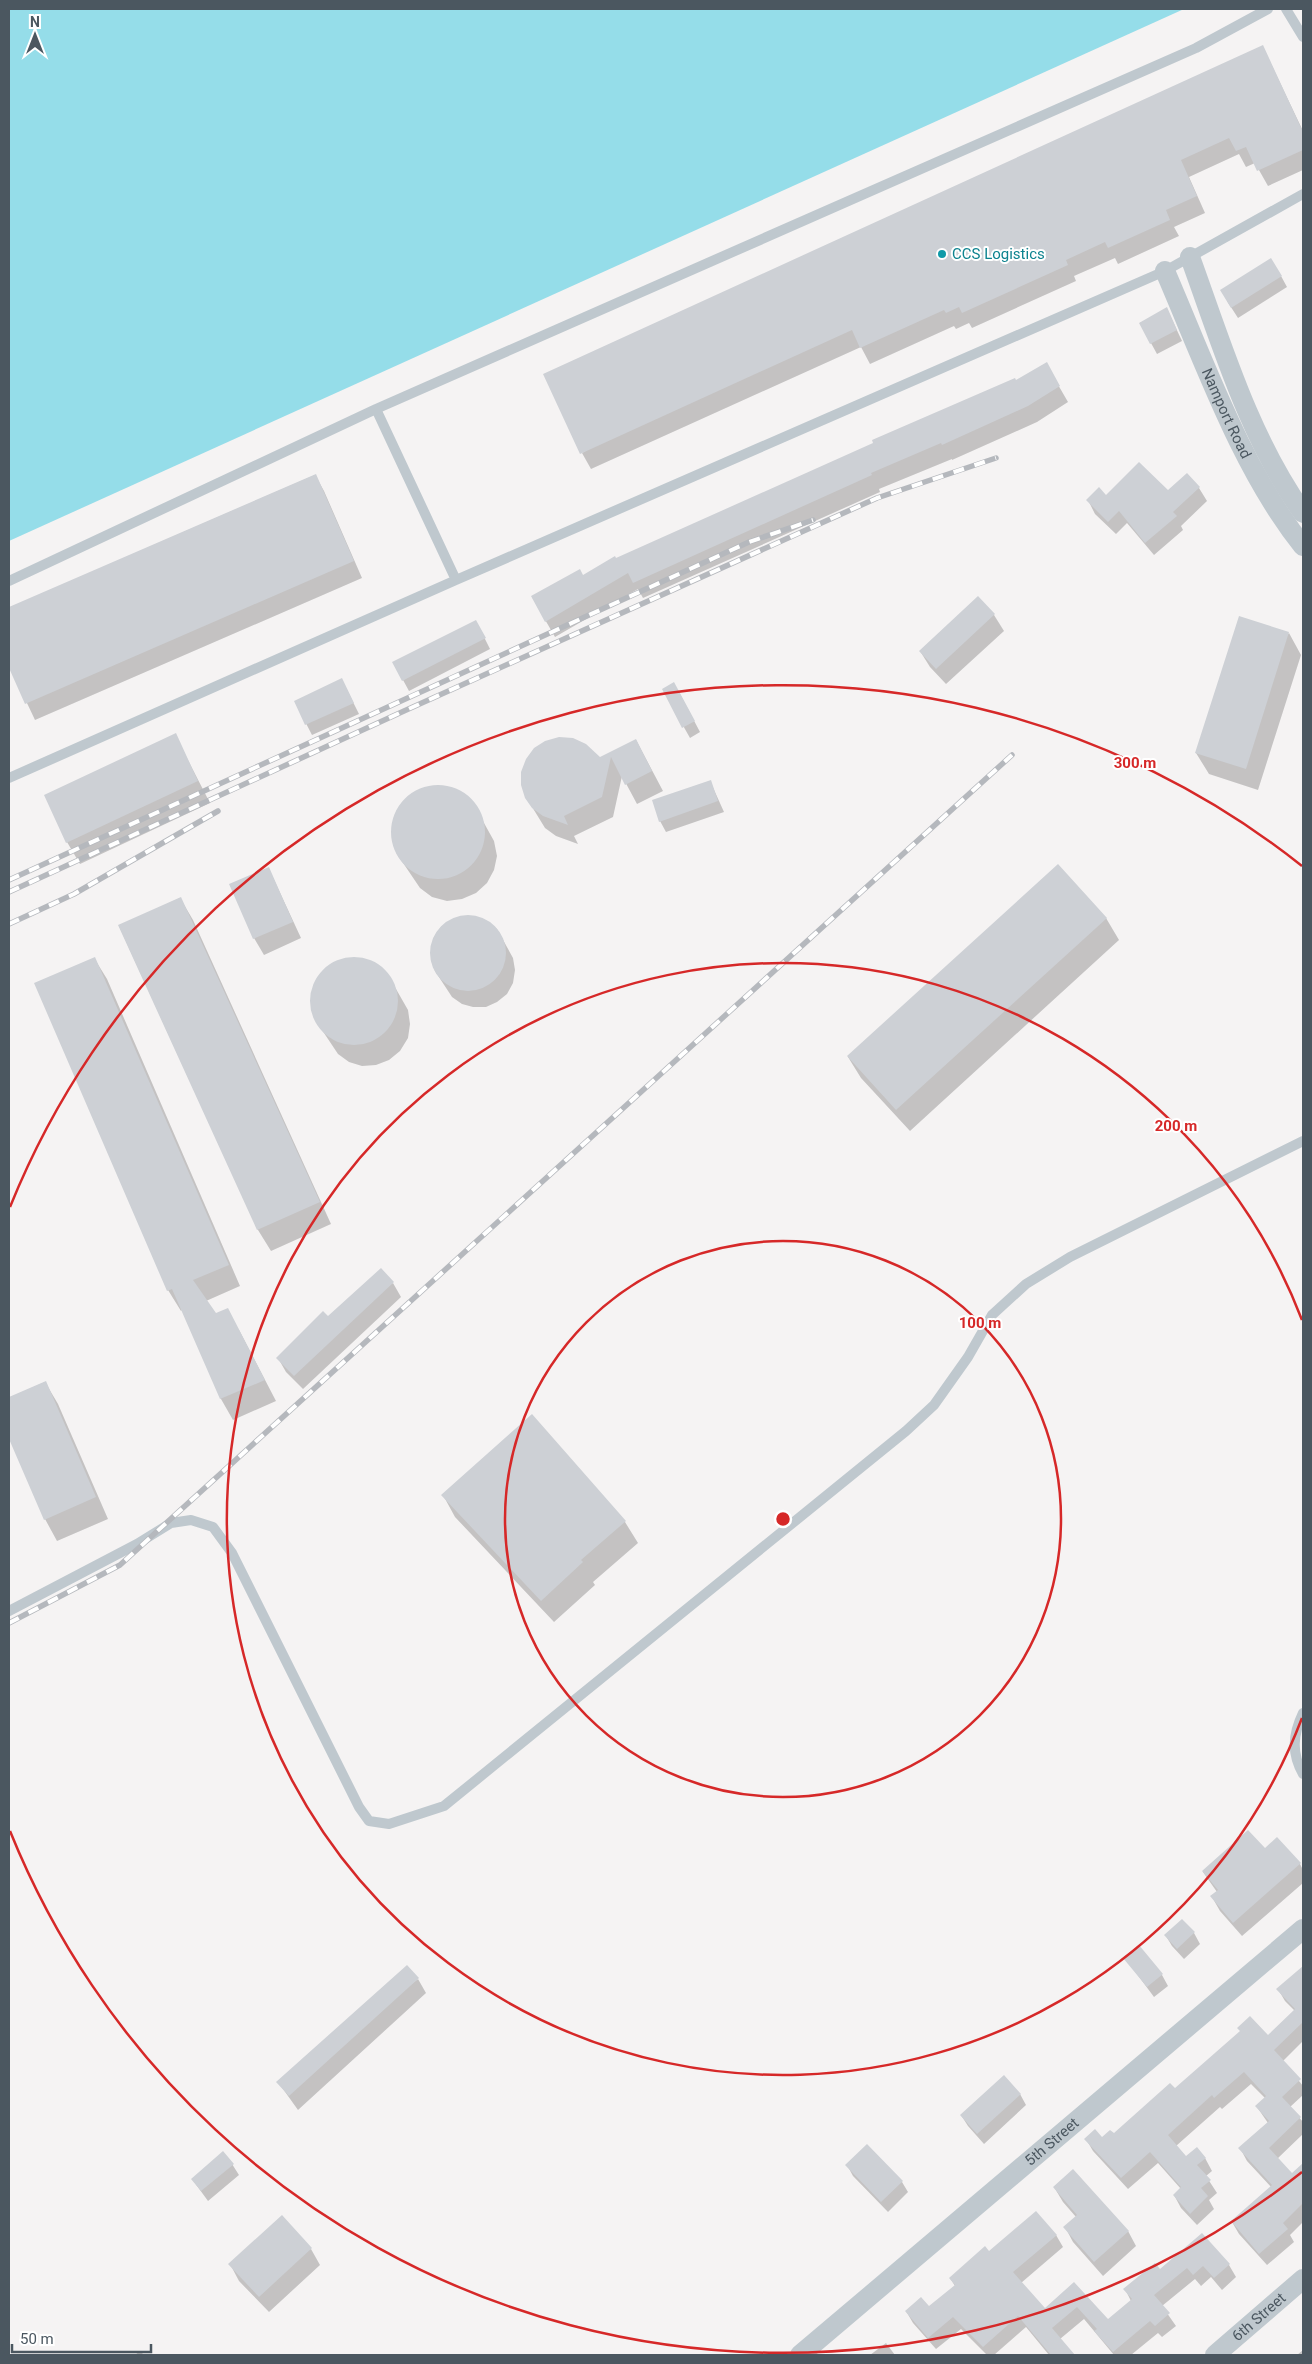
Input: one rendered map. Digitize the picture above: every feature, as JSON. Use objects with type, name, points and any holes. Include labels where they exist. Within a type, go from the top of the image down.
[{"type":"street","points":[[1190,258],[1245,406],[1282,483],[1303,513]]},
{"type":"street","name":"Namport Road","points":[[1165,271],[1229,420],[1280,517],[1303,546]]},
{"type":"street","name":"5th Street","points":[[800,2355],[1303,1929]]},
{"type":"street","name":"6th Street","points":[[1215,2355],[1303,2279]]},
{"type":"lane","points":[[9,581],[376,409],[1196,48],[1268,9]]},
{"type":"lane","points":[[1286,9],[1303,37]]},
{"type":"lane","points":[[9,778],[456,580],[1165,271],[1303,194]]},
{"type":"lane","points":[[376,409],[456,580]]},
{"type":"lane","points":[[9,1611],[137,1544],[171,1523],[191,1520],[213,1527],[232,1553],[359,1807],[369,1821],[389,1824],[444,1806],[906,1431],[934,1405],[968,1357],[992,1315],[1026,1284],[1070,1257],[1303,1141]]},
{"type":"lane","points":[[1303,1713],[1296,1730],[1295,1761],[1303,1774]]},
{"type":"water","points":[[9,9],[1184,9],[9,541]]},
{"type":"building","name":"CCS Logistics","points":[[1263,45],[1303,132],[1303,150],[1257,171],[1246,147],[1236,151],[1229,138],[1181,160],[1197,196],[1166,210],[1170,220],[1108,248],[1105,242],[1066,260],[1068,265],[962,313],[959,307],[946,313],[944,310],[860,348],[852,330],[580,454],[543,374]]},
{"type":"building","points":[[1271,258],[1282,276],[1231,308],[1220,290]]},
{"type":"building","points":[[1167,307],[1177,330],[1150,344],[1139,323]]},
{"type":"building","points":[[1047,362],[1060,386],[1028,406],[942,445],[941,443],[871,473],[872,475],[633,583],[628,573],[545,622],[531,596],[580,569],[583,575],[615,556],[616,558],[873,443],[872,440],[1015,378],[1016,380]]},
{"type":"building","points":[[1139,462],[1168,490],[1187,473],[1200,487],[1173,512],[1177,516],[1145,543],[1119,511],[1108,522],[1086,500],[1099,487],[1106,495]]},
{"type":"building","points":[[316,474],[354,561],[25,704],[9,668],[9,607]]},
{"type":"building","points":[[978,596],[995,614],[936,669],[919,651]]},
{"type":"building","points":[[1239,616],[1289,632],[1246,769],[1195,753]]},
{"type":"building","points":[[476,620],[486,638],[402,681],[392,662]]},
{"type":"building","points":[[342,678],[354,703],[305,725],[294,701]]},
{"type":"building","points":[[674,682],[695,721],[682,728],[662,689]]},
{"type":"building","points":[[176,733],[198,781],[66,843],[44,795]]},
{"type":"building","points":[[559,737],[573,738],[586,744],[600,757],[636,739],[652,771],[625,785],[611,757],[602,797],[564,816],[568,825],[543,816],[532,808],[525,798],[521,785],[521,772],[526,759],[534,748],[545,741]]},
{"type":"building","points":[[711,780],[718,801],[659,822],[652,800]]},
{"type":"building","points":[[438,785],[456,789],[471,799],[481,814],[485,832],[481,850],[471,865],[456,875],[438,879],[420,875],[405,865],[395,850],[391,832],[395,814],[405,799],[420,789]]},
{"type":"building","points":[[1058,864],[1107,918],[896,1110],[847,1056]]},
{"type":"building","points":[[269,867],[293,922],[253,939],[229,884]]},
{"type":"building","points":[[181,897],[320,1202],[257,1230],[118,925]]},
{"type":"building","points":[[468,915],[483,918],[495,926],[503,938],[506,953],[503,968],[495,980],[483,988],[468,991],[453,988],[441,980],[433,968],[430,953],[433,938],[441,926],[453,918]]},
{"type":"building","points":[[95,957],[229,1265],[193,1280],[216,1313],[228,1308],[265,1380],[220,1399],[172,1289],[167,1291],[34,983]]},
{"type":"building","points":[[354,957],[371,961],[385,970],[394,984],[398,1001],[394,1018],[385,1032],[371,1041],[354,1045],[337,1041],[323,1032],[314,1018],[310,1001],[314,984],[323,970],[337,961]]},
{"type":"building","points":[[381,1268],[394,1282],[294,1376],[276,1358],[323,1311],[328,1316]]},
{"type":"building","points":[[46,1381],[96,1497],[44,1520],[9,1439],[9,1397]]},
{"type":"building","points":[[532,1414],[626,1521],[581,1560],[583,1562],[541,1601],[441,1495]]},
{"type":"building","points":[[1248,1830],[1265,1848],[1277,1837],[1301,1863],[1233,1923],[1210,1896],[1218,1890],[1202,1871]]},
{"type":"building","points":[[1182,1919],[1195,1932],[1177,1949],[1164,1935]]},
{"type":"building","points":[[1139,1945],[1163,1974],[1147,1987],[1123,1958]]},
{"type":"building","points":[[407,1965],[419,1978],[289,2096],[276,2082]]},
{"type":"building","points":[[1303,1966],[1303,2022],[1274,2050],[1301,2079],[1282,2097],[1301,2117],[1269,2148],[1292,2173],[1303,2163],[1303,2203],[1283,2223],[1288,2229],[1259,2254],[1231,2221],[1272,2185],[1238,2148],[1269,2121],[1255,2106],[1266,2096],[1244,2072],[1214,2098],[1212,2095],[1168,2135],[1186,2156],[1197,2147],[1206,2158],[1197,2165],[1211,2180],[1201,2188],[1208,2196],[1190,2214],[1173,2195],[1181,2187],[1150,2152],[1121,2178],[1084,2139],[1095,2129],[1102,2137],[1110,2130],[1114,2133],[1170,2083],[1175,2088],[1240,2031],[1237,2028],[1250,2016],[1268,2035],[1295,2009],[1276,1989]]},
{"type":"building","points":[[1004,2075],[1021,2094],[977,2134],[960,2115]]},
{"type":"building","points":[[867,2144],[903,2181],[881,2202],[845,2165]]},
{"type":"building","points":[[223,2151],[234,2164],[201,2191],[191,2179]]},
{"type":"building","points":[[1073,2169],[1129,2231],[1094,2262],[1063,2227],[1077,2215],[1053,2187]]},
{"type":"building","points":[[1036,2211],[1057,2235],[1013,2272],[1045,2308],[1074,2282],[1108,2319],[1132,2299],[1123,2289],[1155,2263],[1160,2269],[1202,2233],[1230,2264],[1214,2278],[1203,2266],[1193,2275],[1187,2268],[1154,2295],[1170,2313],[1155,2326],[1150,2321],[1113,2352],[1094,2331],[1097,2329],[1077,2307],[1052,2328],[1075,2355],[1051,2355],[1018,2316],[983,2347],[953,2317],[928,2338],[905,2311],[921,2297],[929,2306],[955,2285],[949,2278],[985,2246],[989,2251]]},
{"type":"building","points":[[282,2215],[312,2248],[259,2297],[228,2264]]},
{"type":"railway","points":[[9,892],[404,711],[877,498],[996,458]]},
{"type":"railway","points":[[9,880],[749,542],[813,520]]},
{"type":"railway","points":[[9,1623],[120,1565],[1012,755]]},
{"type":"railway","points":[[9,924],[74,894],[218,811]]},
{"type":"place","name":"CCS Logistics","points":[[942,254]]}]
